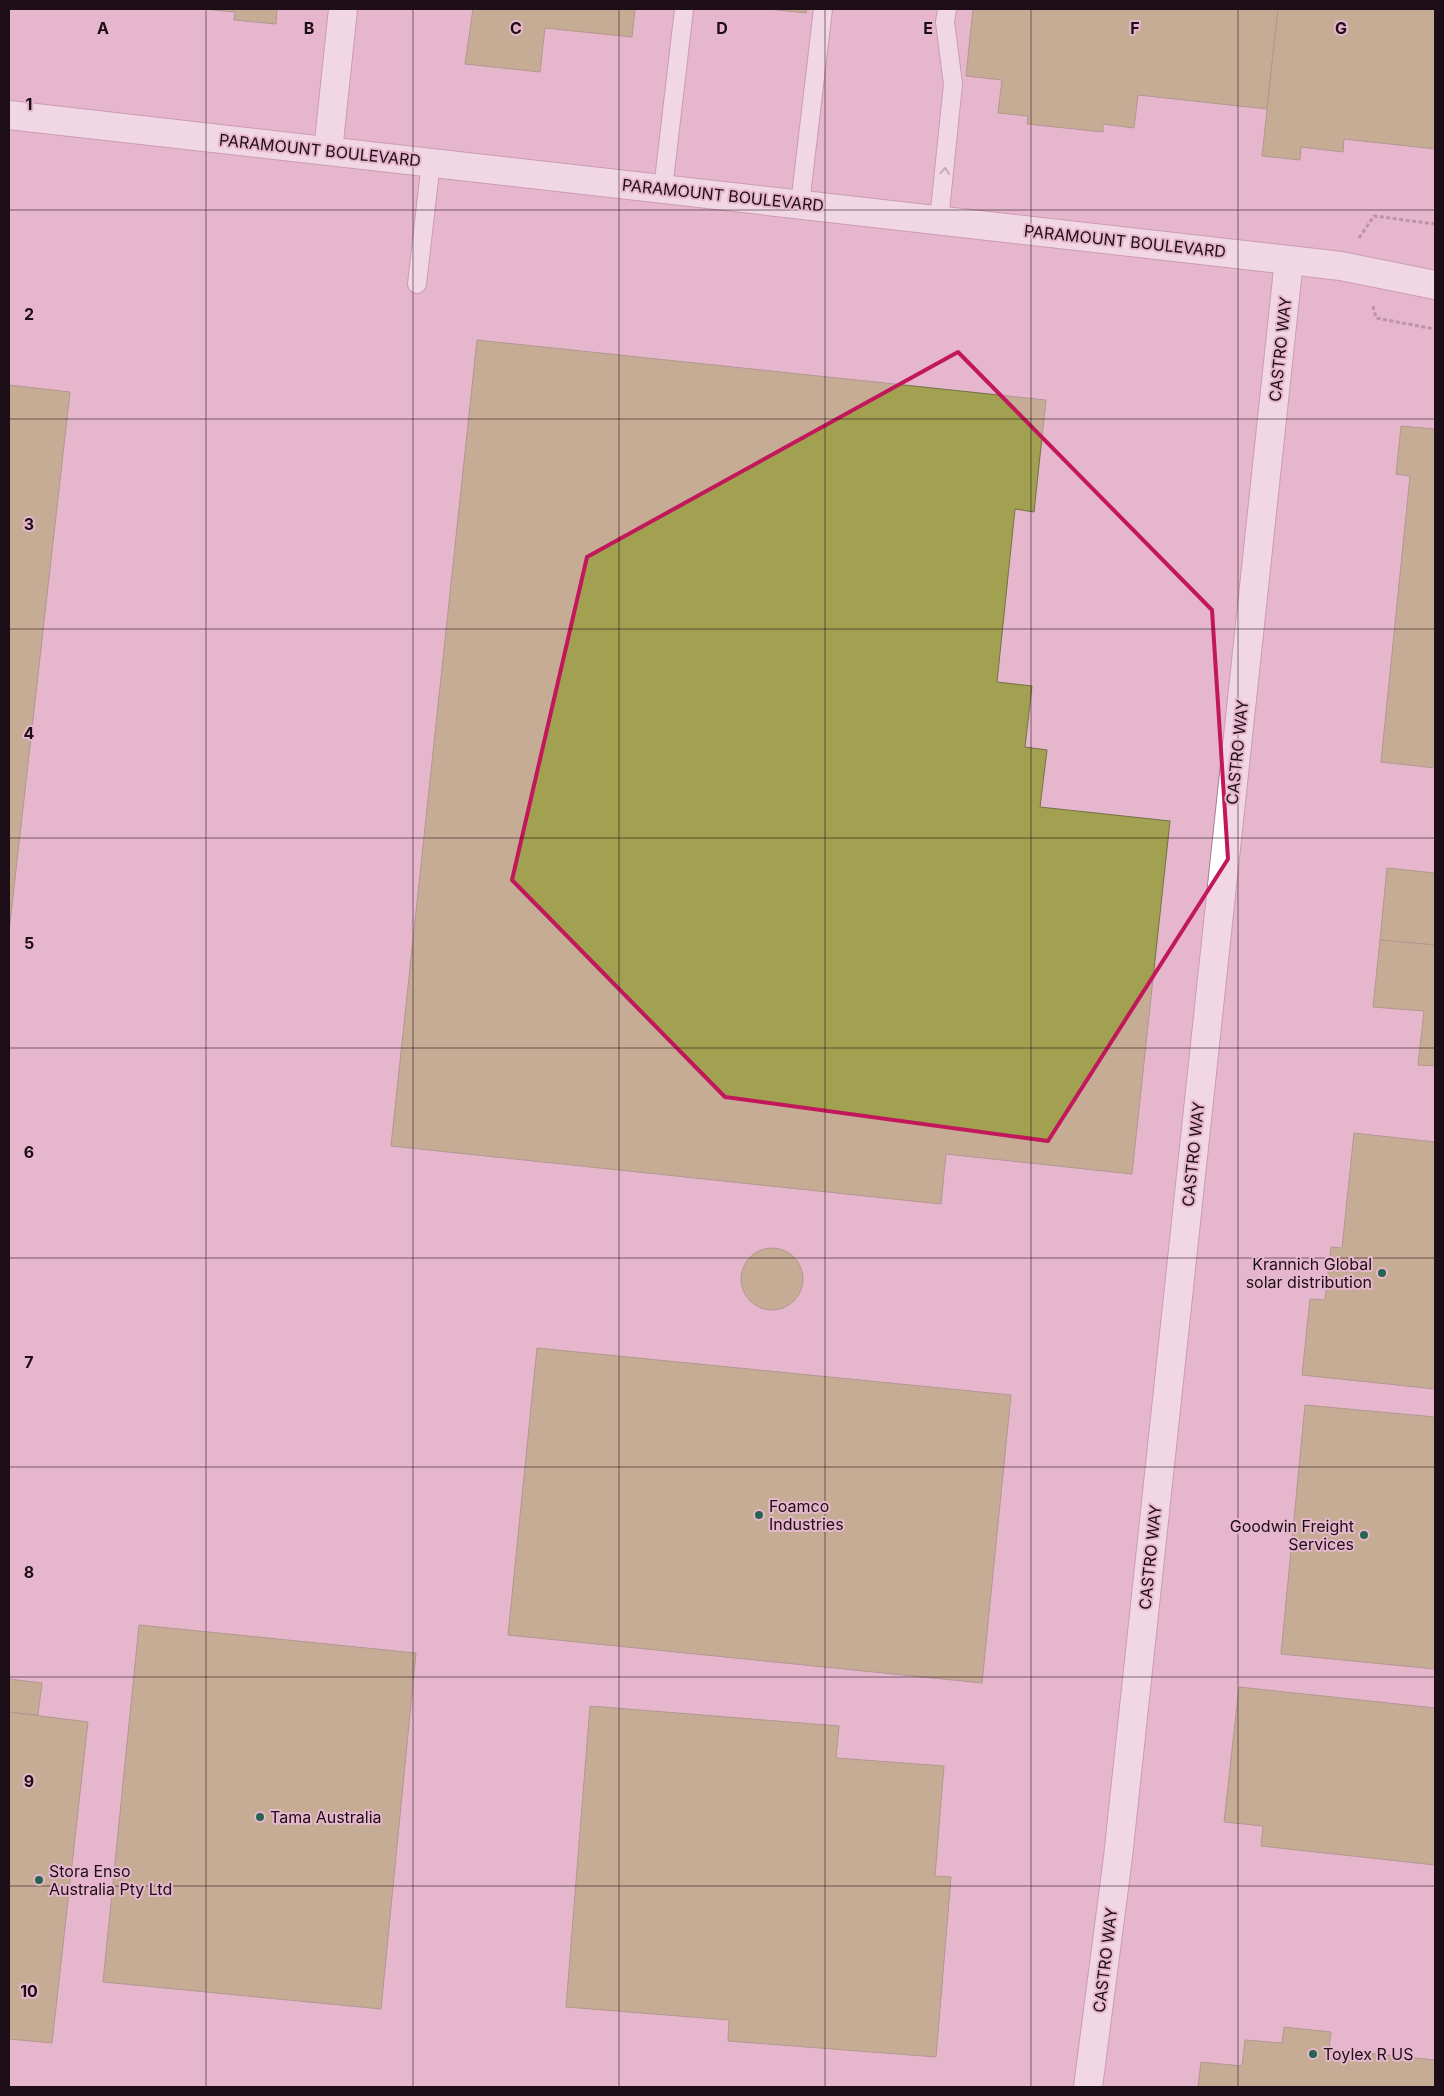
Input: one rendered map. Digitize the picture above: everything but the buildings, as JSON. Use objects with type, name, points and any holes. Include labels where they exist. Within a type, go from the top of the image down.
[{"type":"street","points":[[328,151],[343,9]]},
{"type":"street","name":"PARAMOUNT BOULEVARD","points":[[9,115],[1341,266],[1435,285]]},
{"type":"street","name":"CASTRO WAY","points":[[1088,2087],[1119,1847],[1290,260]]},
{"type":"street","name":"CASTRO WAY","points":[[1094,2049],[1103,2087]]},
{"type":"lane","points":[[663,189],[684,9]]},
{"type":"lane","points":[[800,204],[823,9]]},
{"type":"lane","points":[[940,220],[953,84],[945,22],[947,9]]},
{"type":"lane","points":[[417,284],[431,162]]},
{"type":"path","points":[[1374,216],[1435,224]]},
{"type":"path","points":[[1376,318],[1435,329]]},
{"type":"highlighted area","points":[[958,352],[1212,610],[1228,859],[1048,1141],[725,1097],[512,880],[587,557]]},
{"type":"place","name":"Krannich Global solar distribution","points":[[1382,1273]]},
{"type":"place","name":"Foamco Industries","points":[[759,1515]]},
{"type":"place","name":"Goodwin Freight Services","points":[[1364,1535]]},
{"type":"place","name":"Tama Australia","points":[[260,1817]]},
{"type":"place","name":"Stora Enso Australia Pty Ltd","points":[[39,1880]]},
{"type":"place","name":"Toylex R US","points":[[1313,2054]]}]
